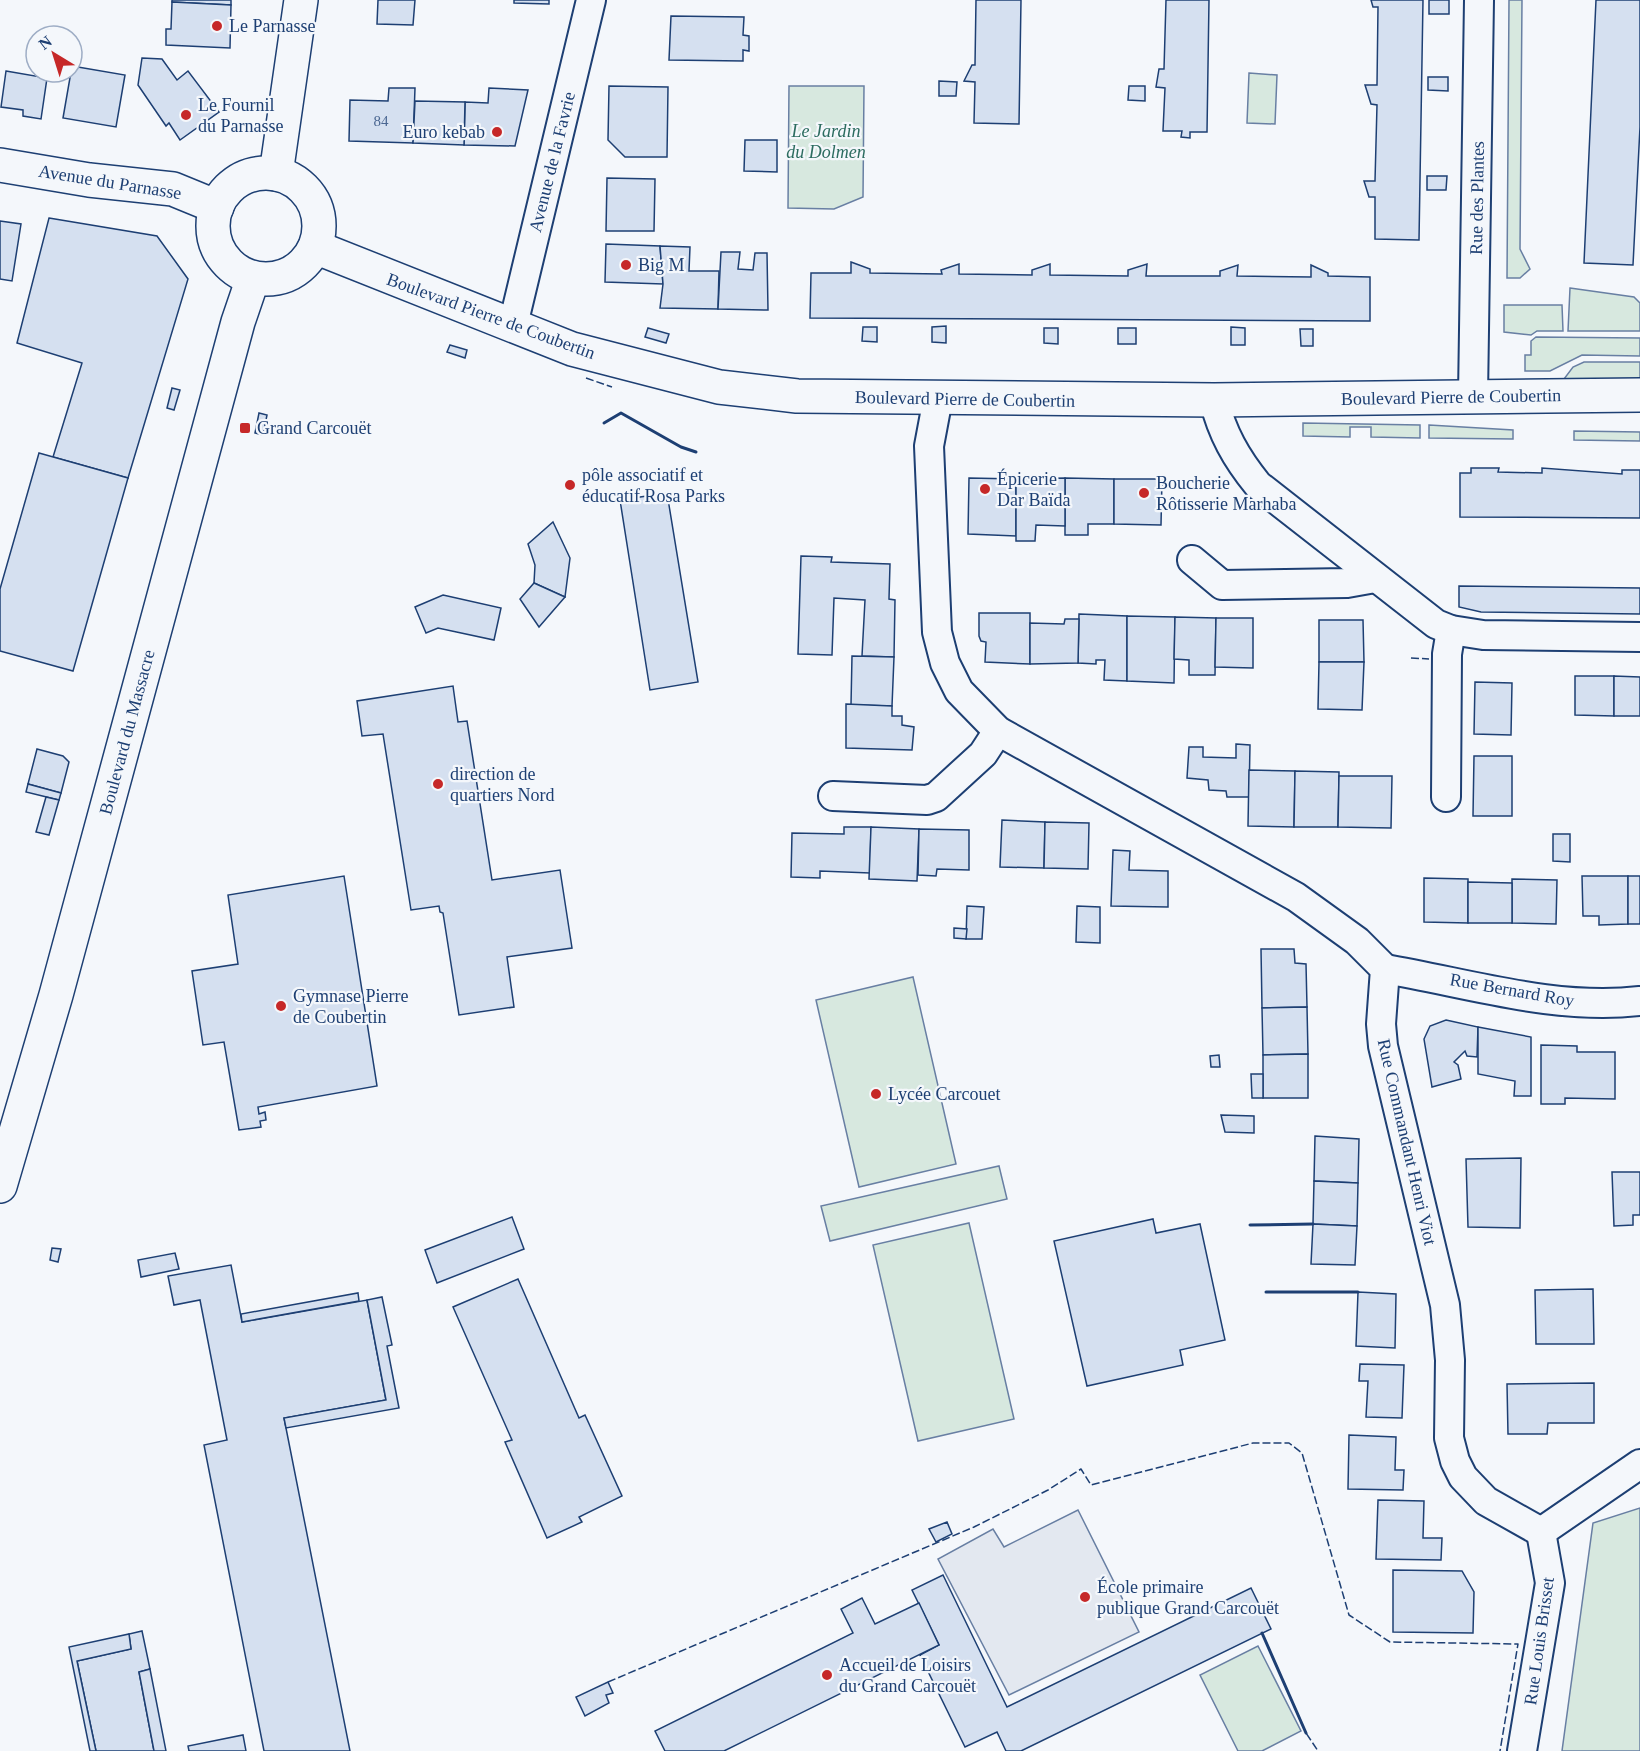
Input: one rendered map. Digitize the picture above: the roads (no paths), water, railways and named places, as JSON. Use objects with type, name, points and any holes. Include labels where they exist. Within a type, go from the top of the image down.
[{"type":"street","points":[[276,174],[301,0]]},
{"type":"street","name":"Avenue de la Favrie","points":[[513,325],[591,0]]},
{"type":"street","name":"Rue des Plantes","points":[[1473,396],[1479,0]]},
{"type":"street","name":"Avenue du Parnasse","points":[[0,165],[89,180],[173,189],[217,207]]},
{"type":"street","points":[[258,174],[276,174],[298,183],[313,201],[320,224],[315,247],[304,263],[289,274],[271,279],[252,278],[232,267],[219,250],[213,229],[217,207],[226,192],[240,180],[258,174]]},
{"type":"street","name":"Boulevard Pierre de Coubertin","points":[[315,247],[587,353],[719,387],[797,396],[1214,400],[1640,394]]},
{"type":"street","name":"Boulevard du Massacre","points":[[0,1185],[53,1006],[252,278]]},
{"type":"street","points":[[938,398],[929,446],[938,632],[945,663],[959,691],[998,731],[1296,897],[1357,941],[1385,969]]},
{"type":"street","points":[[1214,400],[1220,428],[1241,465],[1258,485],[1436,624],[1451,630],[1483,635],[1640,637]]},
{"type":"street","points":[[1192,560],[1222,585],[1347,583],[1375,578]]},
{"type":"street","points":[[1446,797],[1447,654],[1451,630]]},
{"type":"street","points":[[833,796],[927,800],[936,797],[983,754],[998,731]]},
{"type":"street","name":"Rue Bernard Roy","points":[[1385,969],[1545,999],[1596,1003],[1640,1000]]},
{"type":"street","name":"Rue Commandant Henri Viot","points":[[1385,969],[1381,1024],[1383,1046],[1449,1330],[1449,1438],[1455,1461],[1468,1483],[1486,1501],[1541,1532]]},
{"type":"street","points":[[1541,1532],[1640,1464]]},
{"type":"street","name":"Rue Louis Brisset","points":[[1522,1751],[1550,1583],[1541,1532]]},
{"type":"place","name":"Le Parnasse","points":[[217,26]]},
{"type":"place","name":"Le Fournil du Parnasse","points":[[186,115]]},
{"type":"place","name":"Euro kebab","points":[[497,132]]},
{"type":"place","name":"Big M","points":[[626,265]]},
{"type":"place","name":"Grand Carcouët","points":[[245,428]]},
{"type":"place","name":"pôle associatif et éducatif Rosa Parks","points":[[570,485]]},
{"type":"place","name":"Épicerie Dar Baïda","points":[[985,489]]},
{"type":"place","name":"Boucherie Rôtisserie Marhaba","points":[[1144,493]]},
{"type":"place","name":"direction de quartiers Nord","points":[[438,784]]},
{"type":"place","name":"Gymnase Pierre de Coubertin","points":[[281,1006]]},
{"type":"place","name":"Lycée Carcouet","points":[[876,1094]]},
{"type":"place","name":"École primaire publique Grand Carcouët","points":[[1085,1597]]},
{"type":"place","name":"Accueil de Loisirs du Grand Carcouët","points":[[827,1675]]},
{"type":"park label","name":"Le Jardin du Dolmen","points":[[826,141]]}]
